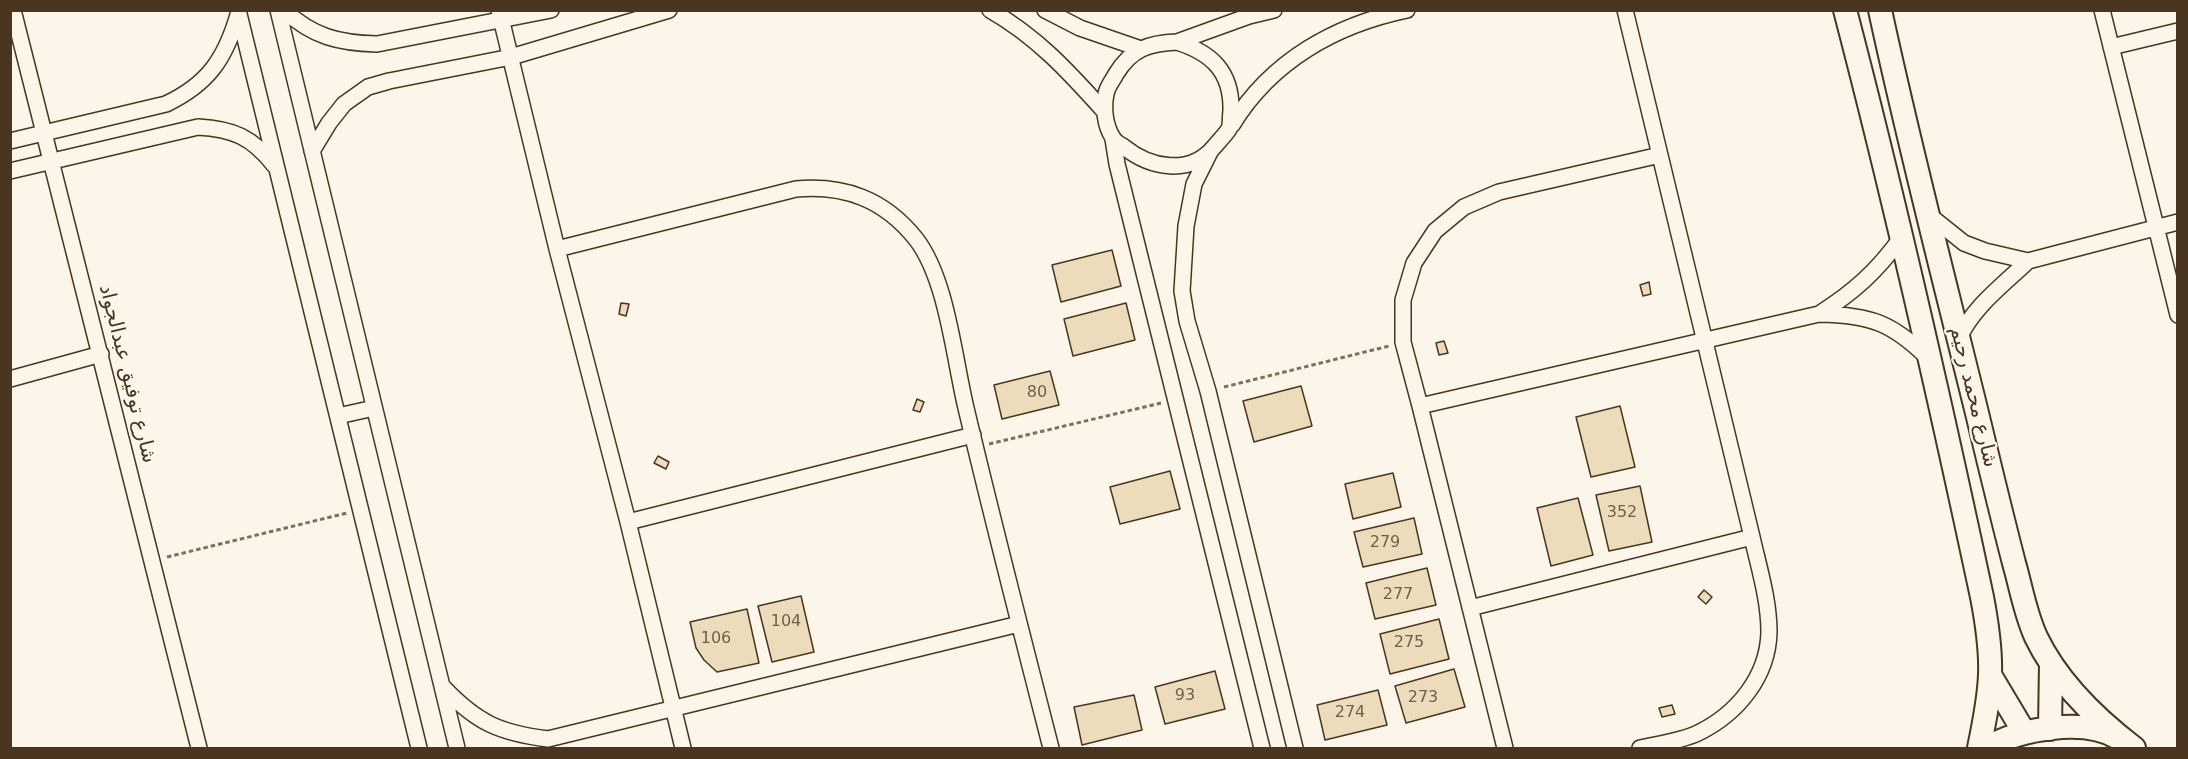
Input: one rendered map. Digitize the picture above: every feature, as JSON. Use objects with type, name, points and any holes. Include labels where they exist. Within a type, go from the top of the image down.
[{"type":"street","name":"شارع توفيق عبدالجواد","points":[[13,10],[199,748]]},
{"type":"street","points":[[278,10],[457,748]]},
{"type":"street","points":[[284,10],[297,22],[322,36],[349,44],[377,44],[501,15],[550,10]]},
{"type":"street","points":[[312,151],[329,123],[345,104],[368,87],[511,57],[669,10]]},
{"type":"street","points":[[990,10],[1017,26],[1060,62],[1104,111]]},
{"type":"street","points":[[1045,10],[1080,28],[1141,49]]},
{"type":"street","points":[[1262,748],[1117,164],[1113,139],[1104,111],[1106,92],[1112,81],[1124,61],[1141,49],[1158,43],[1177,42],[1249,16],[1274,10]]},
{"type":"street","points":[[1296,748],[1208,391],[1187,321],[1182,291],[1186,226],[1194,184],[1211,150],[1259,87],[1297,55],[1335,33],[1407,10]]},
{"type":"street","points":[[1625,10],[1752,537],[1766,601],[1769,634],[1762,666],[1747,695],[1724,718],[1696,734],[1640,748]]},
{"type":"street","name":"شارع محمد رحيم","points":[[1845,10],[1932,362],[1989,635],[1990,675],[1986,714],[1979,748]]},
{"type":"street","name":"شارع محمد رحيم","points":[[1880,10],[1899,98],[1999,506],[2029,618],[2051,663],[2066,683],[2132,747]]},
{"type":"street","points":[[2102,10],[2178,315]]},
{"type":"street","points":[[10,141],[166,104],[187,94],[205,78],[221,58],[232,36],[238,11]]},
{"type":"street","points":[[238,11],[419,748]]},
{"type":"street","points":[[501,15],[557,249],[628,522],[683,748]]},
{"type":"street","points":[[2111,47],[2178,31]]},
{"type":"street","points":[[1177,42],[1198,49],[1215,62],[1226,80],[1231,101],[1230,127]]},
{"type":"street","points":[[1870,107],[1899,98]]},
{"type":"street","points":[[10,171],[198,126],[221,128],[243,136],[262,150],[276,168]]},
{"type":"street","points":[[1113,139],[1132,154],[1152,164],[1173,166],[1194,162],[1211,150]]},
{"type":"street","points":[[1505,748],[1402,342],[1403,300],[1414,263],[1435,231],[1464,207],[1499,192],[1660,155]]},
{"type":"street","points":[[557,249],[796,189],[820,187],[853,192],[882,207],[904,226],[927,257],[940,290],[974,441],[1051,748]]},
{"type":"street","points":[[1929,215],[1964,243],[1985,251],[2028,261],[2178,222]]},
{"type":"street","points":[[1819,314],[1843,299],[1865,281],[1901,238]]},
{"type":"street","points":[[1959,339],[1967,321],[1977,309],[2028,261]]},
{"type":"street","points":[[1420,406],[1819,314],[1851,314],[1881,323],[1909,339],[1932,362]]},
{"type":"street","points":[[10,378],[101,354]]},
{"type":"street","points":[[338,417],[374,408]]},
{"type":"street","points":[[628,522],[974,441]]},
{"type":"street","points":[[1470,608],[1752,537]]},
{"type":"street","points":[[442,685],[463,707],[489,725],[518,735],[548,739],[1019,624]]},
{"type":"street","points":[[2050,729],[2051,663]]},
{"type":"street","points":[[1990,675],[2024,732]]},
{"type":"street","points":[[1987,748],[2024,732],[2069,728],[2114,735],[2132,747]]},
{"type":"street","points":[[535,748],[548,739]]},
{"type":"path","points":[[1208,391],[1402,342]]},
{"type":"path","points":[[974,441],[1175,399]]},
{"type":"path","points":[[152,561],[361,509]]},
{"type":"building","points":[[1112,250],[1121,286],[1061,302],[1052,265]]},
{"type":"building","points":[[1649,282],[1651,294],[1643,296],[1640,285]]},
{"type":"building","points":[[621,303],[629,304],[626,316],[619,314]]},
{"type":"building","points":[[1126,303],[1135,340],[1073,356],[1064,319]]},
{"type":"building","points":[[1444,341],[1448,353],[1439,355],[1436,343]]},
{"type":"building","points":[[1050,371],[1059,405],[1002,419],[994,385]]},
{"type":"building","points":[[1301,386],[1312,426],[1254,442],[1243,401]]},
{"type":"building","points":[[917,399],[924,402],[920,412],[913,410]]},
{"type":"building","points":[[1620,406],[1635,467],[1591,477],[1576,417]]},
{"type":"building","points":[[658,456],[669,462],[666,469],[654,463]]},
{"type":"building","points":[[1170,471],[1180,509],[1120,524],[1110,487]]},
{"type":"building","points":[[1393,473],[1401,507],[1353,519],[1345,484]]},
{"type":"building","points":[[1640,486],[1652,542],[1609,551],[1596,495]]},
{"type":"building","points":[[1578,498],[1593,555],[1551,566],[1537,508]]},
{"type":"building","points":[[1414,518],[1422,554],[1363,567],[1354,532]]},
{"type":"building","points":[[1427,568],[1436,605],[1375,619],[1366,583]]},
{"type":"building","points":[[1704,590],[1712,597],[1706,604],[1698,597]]},
{"type":"building","points":[[801,596],[814,652],[772,662],[758,606]]},
{"type":"building","points":[[747,609],[759,663],[717,672],[704,660],[696,648],[690,622]]},
{"type":"building","points":[[1439,619],[1449,659],[1390,674],[1380,634]]},
{"type":"building","points":[[1454,669],[1465,707],[1406,723],[1395,686]]},
{"type":"building","points":[[1215,671],[1225,709],[1165,724],[1155,687]]},
{"type":"building","points":[[1378,690],[1387,725],[1325,740],[1317,705]]},
{"type":"building","points":[[1134,695],[1142,730],[1082,745],[1074,707]]},
{"type":"building","points":[[1672,705],[1675,714],[1662,717],[1659,708]]}]
